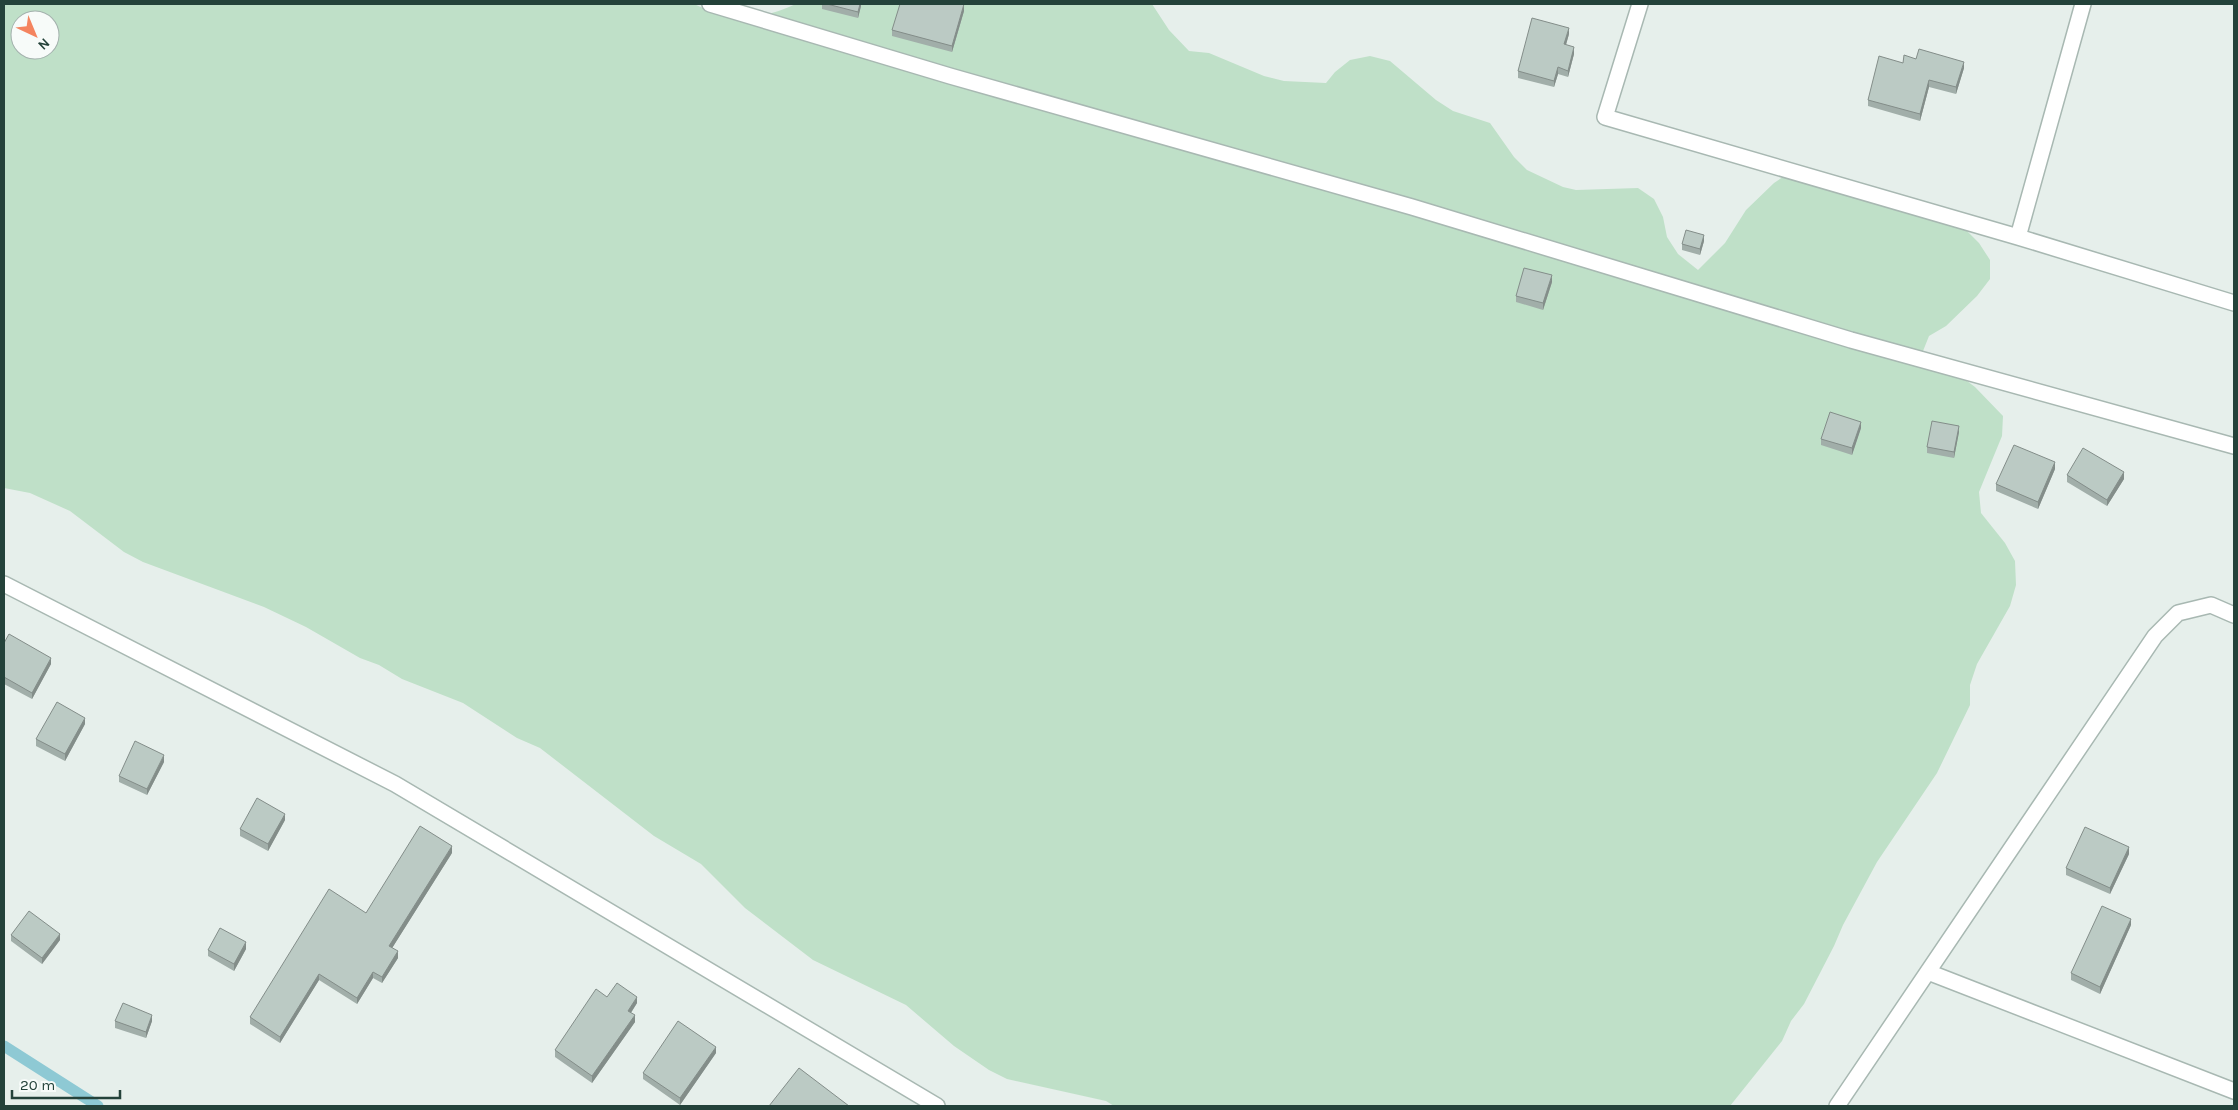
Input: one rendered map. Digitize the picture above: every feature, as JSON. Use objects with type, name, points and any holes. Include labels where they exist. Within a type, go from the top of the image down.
[{"type":"street","points":[[710,4],[950,76],[1412,207],[1851,340],[2234,446]]},
{"type":"street","points":[[1640,4],[1605,117],[2018,237],[2234,303]]},
{"type":"street","points":[[2018,237],[2083,4]]},
{"type":"street","points":[[4,584],[395,784],[937,1106]]},
{"type":"street","points":[[1837,1106],[2155,636],[2178,613],[2212,605],[2234,615]]},
{"type":"street","points":[[1928,972],[2234,1091]]},
{"type":"green space","points":[[4,4],[694,4],[720,14],[745,17],[770,14],[796,4],[1152,4],[1169,30],[1189,51],[1209,53],[1264,76],[1284,81],[1326,83],[1335,72],[1350,60],[1370,56],[1390,61],[1436,100],[1453,111],[1490,123],[1514,157],[1527,170],[1563,187],[1576,190],[1638,188],[1654,199],[1663,217],[1667,237],[1678,254],[1698,270],[1725,243],[1746,210],[1774,183],[1790,172],[1964,228],[1979,243],[1990,260],[1990,279],[1977,296],[1946,326],[1929,336],[1921,356],[1959,375],[1975,387],[2003,416],[2002,436],[1979,492],[1981,513],[2005,543],[2015,561],[2016,585],[2010,606],[1977,664],[1970,685],[1970,705],[1937,773],[1877,862],[1804,1004],[1791,1021],[1782,1041],[1730,1106],[1114,1106],[1106,1101],[1007,1079],[989,1070],[954,1046],[906,1005],[813,960],[745,908],[701,864],[654,836],[540,748],[517,738],[463,703],[402,679],[379,665],[360,658],[306,627],[264,607],[143,562],[124,552],[70,511],[30,493],[4,488]]},
{"type":"building","points":[[827,4],[860,4],[858,12]]},
{"type":"building","points":[[900,4],[964,4],[952,46],[892,30]]},
{"type":"building","points":[[1532,18],[1569,28],[1564,44],[1574,47],[1568,71],[1558,67],[1554,81],[1518,71]]},
{"type":"building","points":[[1919,49],[1964,62],[1956,87],[1929,80],[1920,114],[1868,100],[1879,56],[1903,63],[1904,55],[1916,59]]},
{"type":"building","points":[[1686,230],[1704,235],[1700,249],[1682,244]]},
{"type":"building","points":[[1524,268],[1552,275],[1543,303],[1516,296]]},
{"type":"building","points":[[1830,412],[1861,422],[1852,448],[1821,439]]},
{"type":"building","points":[[1932,421],[1959,426],[1954,452],[1927,447]]},
{"type":"building","points":[[2014,445],[2055,462],[2038,502],[1996,484]]},
{"type":"building","points":[[2083,448],[2124,472],[2107,500],[2067,475]]},
{"type":"building","points":[[9,634],[51,658],[32,693],[4,677],[4,643]]},
{"type":"building","points":[[57,702],[85,718],[65,754],[36,739]]},
{"type":"building","points":[[135,741],[164,755],[147,789],[119,776]]},
{"type":"building","points":[[257,798],[285,814],[268,844],[240,829]]},
{"type":"building","points":[[420,826],[452,846],[389,946],[398,951],[382,977],[373,972],[357,998],[319,974],[280,1037],[250,1017],[329,889],[366,913]]},
{"type":"building","points":[[2085,827],[2129,847],[2110,888],[2066,868]]},
{"type":"building","points":[[2102,906],[2131,919],[2100,987],[2071,973]]},
{"type":"building","points":[[29,911],[60,934],[42,958],[11,935]]},
{"type":"building","points":[[220,928],[246,942],[234,964],[208,950]]},
{"type":"building","points":[[617,983],[637,997],[628,1011],[635,1015],[592,1076],[555,1050],[596,989],[607,997]]},
{"type":"building","points":[[123,1003],[152,1015],[146,1032],[115,1021]]},
{"type":"building","points":[[678,1021],[716,1047],[680,1098],[643,1073]]},
{"type":"building","points":[[799,1068],[849,1106],[769,1106]]},
{"type":"waterway","points":[[4,1046],[98,1106]]}]
